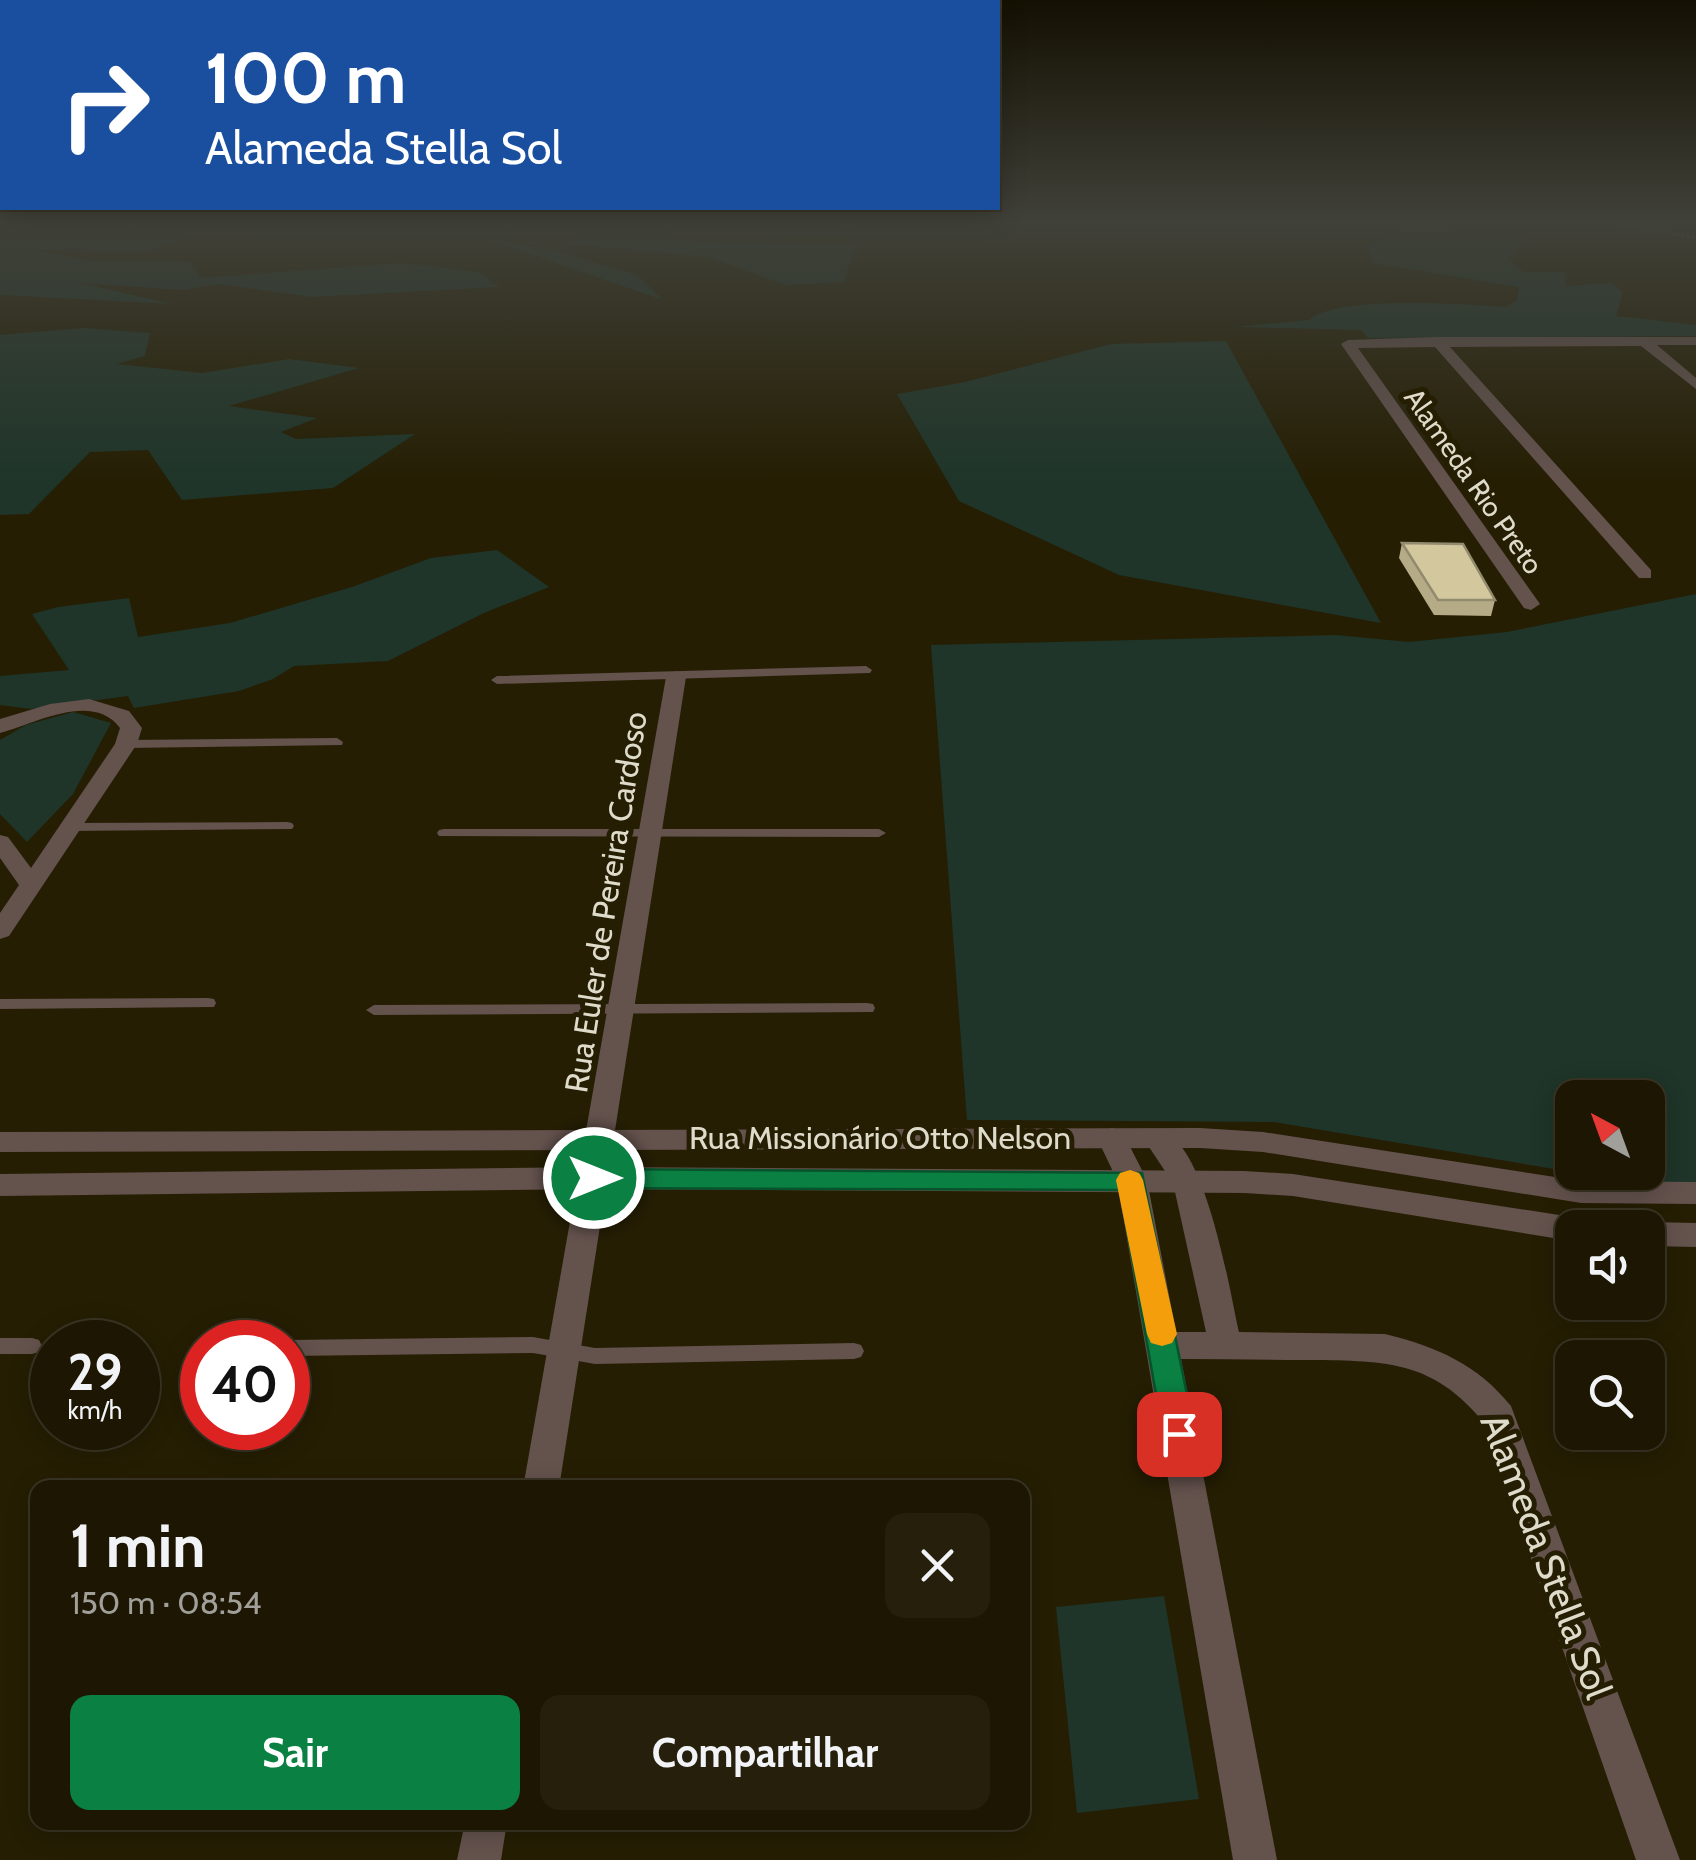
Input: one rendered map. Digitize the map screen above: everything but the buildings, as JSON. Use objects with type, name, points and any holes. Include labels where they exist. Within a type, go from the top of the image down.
[{"type":"street","points":[[1644,341],[1696,385]]},
{"type":"street","points":[[1436,342],[1696,341]]},
{"type":"street","name":"Alameda Rio Preto","points":[[1436,342],[1355,342],[1347,346],[1531,604]]},
{"type":"street","points":[[1436,342],[1645,574]]},
{"type":"street","name":"Rua Euler de Pereira Cardoso","points":[[542,1480],[676,677]]},
{"type":"street","points":[[0,727],[44,712],[94,706],[116,711],[131,728],[126,744],[0,932]]},
{"type":"street","points":[[0,842],[30,884]]},
{"type":"street","points":[[1112,1138],[1132,1180],[1255,1860]]},
{"type":"street","points":[[1158,1138],[1188,1181],[1225,1345]]},
{"type":"street","name":"Rua Missionário Otto Nelson","points":[[0,1142],[1158,1138],[1262,1142],[1581,1192],[1696,1193]]},
{"type":"street","name":"Rua Missionário Otto Nelson","points":[[0,1185],[594,1178],[1188,1181],[1294,1185],[1555,1227]]},
{"type":"street","points":[[1665,1234],[1696,1235]]},
{"type":"street","name":"Alameda Stella Sol","points":[[1164,1345],[1385,1348],[1452,1370],[1478,1389],[1499,1416],[1658,1860]]},
{"type":"street","points":[[479,1860],[485,1830]]},
{"type":"lane","points":[[497,680],[866,670]]},
{"type":"lane","points":[[126,744],[337,742]]},
{"type":"lane","points":[[68,827],[287,826]]},
{"type":"lane","points":[[444,833],[879,833]]},
{"type":"lane","points":[[0,1004],[208,1003]]},
{"type":"lane","points":[[374,1010],[866,1008]]},
{"type":"lane","points":[[310,1348],[533,1345],[595,1356],[854,1351]]},
{"type":"lane","points":[[0,1346],[30,1346]]},
{"type":"green space","points":[[1341,308],[1618,308],[1616,316],[1696,325],[1696,336],[1368,338],[1361,330],[1236,327],[1309,320]]},
{"type":"green space","points":[[83,328],[150,333],[145,356],[117,364],[202,373],[289,359],[359,368],[229,406],[317,418],[281,432],[296,439],[415,434],[333,488],[182,500],[148,450],[90,452],[29,514],[0,515],[0,335]]},
{"type":"green space","points":[[1226,341],[1381,623],[1119,575],[959,501],[897,394],[965,382],[1111,344]]},
{"type":"green space","points":[[497,550],[549,587],[484,613],[388,661],[294,666],[273,679],[239,691],[134,708],[128,696],[31,709],[0,705],[0,676],[69,670],[32,614],[129,598],[138,637],[230,623],[352,587],[431,558]]},
{"type":"green space","points":[[1696,594],[1696,1182],[1665,1183],[1665,1080],[1555,1080],[1555,1169],[1274,1122],[967,1120],[931,645],[1336,635],[1409,642],[1507,632]]},
{"type":"green space","points":[[73,712],[111,723],[73,794],[27,842],[0,814],[0,740],[26,725]]},
{"type":"green space","points":[[1164,1596],[1199,1799],[1077,1813],[1056,1607]]},
{"type":"slow traffic","points":[[1130,1180],[1162,1334]]},
{"type":"route","points":[[594,1178],[1132,1180],[1179,1434]]}]
